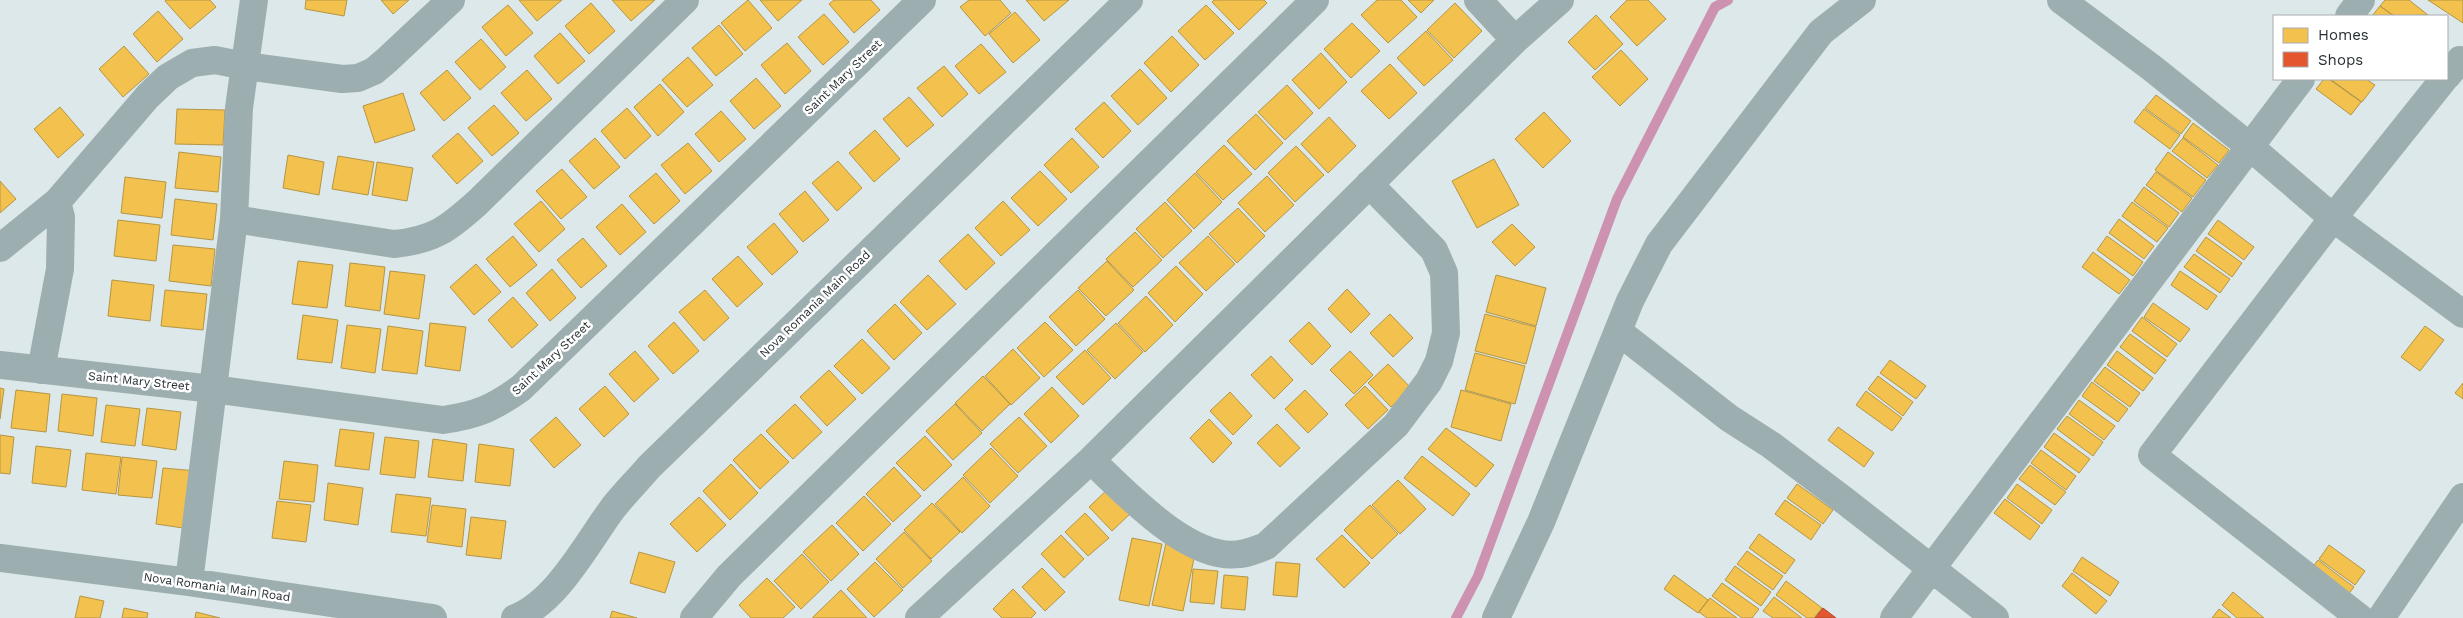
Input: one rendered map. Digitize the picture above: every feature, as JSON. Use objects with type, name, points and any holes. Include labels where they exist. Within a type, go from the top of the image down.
[{"type":"street","points":[[189,582],[234,219],[239,108],[254,0]]},
{"type":"street","points":[[0,248],[57,202],[148,96],[168,77],[192,63],[215,60],[342,79],[358,78],[381,66],[451,0]]},
{"type":"street","points":[[234,219],[394,244],[419,242],[448,228],[477,203],[685,0]]},
{"type":"street","name":"Saint Mary Street","points":[[0,365],[213,389],[443,420],[468,417],[496,406],[521,388],[922,0]]},
{"type":"street","name":"Nova Romania Main Road","points":[[514,618],[538,606],[557,585],[615,506],[649,467],[1129,0]]},
{"type":"street","points":[[694,618],[729,576],[1315,0]]},
{"type":"street","points":[[1478,0],[1515,40]]},
{"type":"street","points":[[919,618],[1091,460],[1515,40],[1560,0]]},
{"type":"street","points":[[1496,618],[1541,522],[1630,301],[1659,244],[1821,32],[1862,0]]},
{"type":"street","points":[[2061,0],[2152,68],[2249,146],[2332,218],[2463,314]]},
{"type":"street","points":[[2350,15],[2361,0]]},
{"type":"street","points":[[1894,618],[2300,80]]},
{"type":"street","points":[[2360,618],[2152,455],[2332,218],[2443,80]]},
{"type":"street","points":[[1091,460],[1163,527],[1216,553],[1240,555],[1266,546],[1396,425],[1429,381],[1440,361],[1446,334],[1444,273],[1434,250],[1369,184]]},
{"type":"street","points":[[41,370],[60,269],[62,217],[57,202]]},
{"type":"street","points":[[1619,332],[1729,418],[1771,445],[1845,501],[1995,618]]},
{"type":"street","points":[[2381,618],[2463,497]]},
{"type":"street","name":"Nova Romania Main Road","points":[[0,558],[189,582],[433,618]]},
{"type":"building: Homes","points":[[166,0],[210,0],[216,7],[190,29]]},
{"type":"building: Homes","points":[[306,0],[347,0],[344,16],[305,9]]},
{"type":"building: Homes","points":[[381,0],[409,0],[393,14]]},
{"type":"building: Homes","points":[[519,0],[562,0],[537,21]]},
{"type":"building: Homes","points":[[612,0],[655,0],[631,21]]},
{"type":"building: Homes","points":[[748,0],[772,28],[745,51],[721,23]]},
{"type":"building: Homes","points":[[760,0],[802,0],[778,21]]},
{"type":"building: Homes","points":[[834,0],[871,0],[880,10],[854,33],[829,4]]},
{"type":"building: Homes","points":[[969,0],[1000,0],[1011,13],[985,36],[960,7]]},
{"type":"building: Homes","points":[[1026,0],[1069,0],[1044,21]]},
{"type":"building: Homes","points":[[1214,0],[1264,0],[1267,3],[1239,30],[1212,2]]},
{"type":"building: Homes","points":[[1377,0],[1401,0],[1417,17],[1388,43],[1361,15]]},
{"type":"building: Homes","points":[[1408,0],[1434,0],[1421,13]]},
{"type":"building: Homes","points":[[1627,0],[1648,0],[1666,19],[1637,46],[1610,17]]},
{"type":"building: Homes","points":[[2385,0],[2409,0],[2428,15],[2393,15],[2380,6]]},
{"type":"building: Homes","points":[[2428,0],[2463,0],[2463,23]]},
{"type":"building: Homes","points":[[591,3],[615,31],[589,54],[565,26]]},
{"type":"building: Homes","points":[[1455,3],[1482,31],[1454,58],[1427,30]]},
{"type":"building: Homes","points":[[508,5],[533,33],[506,56],[482,27]]},
{"type":"building: Homes","points":[[1206,5],[1234,33],[1205,60],[1178,31]]},
{"type":"building: Homes","points":[[2380,6],[2393,15],[2373,15]]},
{"type":"building: Homes","points":[[158,11],[183,39],[157,62],[133,34]]},
{"type":"building: Homes","points":[[1015,12],[1040,40],[1013,63],[989,34]]},
{"type":"building: Homes","points":[[824,14],[849,42],[823,65],[798,37]]},
{"type":"building: Homes","points":[[1596,15],[1623,44],[1595,70],[1568,42]]},
{"type":"building: Homes","points":[[1352,23],[1380,51],[1351,78],[1324,49]]},
{"type":"building: Homes","points":[[719,25],[743,54],[716,76],[692,48]]},
{"type":"building: Homes","points":[[1426,31],[1453,60],[1424,86],[1397,58]]},
{"type":"building: Homes","points":[[560,33],[585,61],[558,84],[534,56]]},
{"type":"building: Homes","points":[[1172,36],[1199,65],[1171,92],[1144,63]]},
{"type":"building: Homes","points":[[481,39],[506,67],[480,90],[455,62]]},
{"type":"building: Homes","points":[[787,43],[811,71],[785,94],[761,65]]},
{"type":"building: Homes","points":[[981,44],[1006,72],[979,94],[955,66]]},
{"type":"building: Homes","points":[[124,46],[149,74],[123,97],[99,69]]},
{"type":"building: Homes","points":[[1621,50],[1648,79],[1620,106],[1592,77]]},
{"type":"building: Homes","points":[[1321,53],[1347,82],[1319,109],[1292,80]]},
{"type":"building: Homes","points":[[688,57],[713,85],[687,107],[662,80]]},
{"type":"building: Homes","points":[[1390,64],[1417,93],[1389,119],[1361,91]]},
{"type":"building: Homes","points":[[944,66],[968,94],[942,117],[917,88]]},
{"type":"building: Homes","points":[[1140,69],[1167,98],[1138,125],[1111,96]]},
{"type":"building: Homes","points":[[447,70],[471,98],[444,121],[420,93]]},
{"type":"building: Homes","points":[[527,70],[552,99],[526,121],[501,93]]},
{"type":"building: Homes","points":[[756,78],[781,106],[754,129],[730,101]]},
{"type":"building: Homes","points":[[2323,80],[2330,80],[2361,102],[2351,115],[2316,89]]},
{"type":"building: Homes","points":[[2331,80],[2368,80],[2375,85],[2362,102]]},
{"type":"building: Homes","points":[[660,84],[684,112],[658,136],[634,107]]},
{"type":"building: Homes","points":[[1287,85],[1313,113],[1285,140],[1258,112]]},
{"type":"building: Homes","points":[[403,93],[415,130],[375,143],[363,106]]},
{"type":"building: Homes","points":[[2156,95],[2191,121],[2181,134],[2145,108]]},
{"type":"building: Homes","points":[[909,97],[934,125],[907,147],[883,119]]},
{"type":"building: Homes","points":[[1104,102],[1131,131],[1103,158],[1075,129]]},
{"type":"building: Homes","points":[[494,105],[519,133],[492,156],[468,128]]},
{"type":"building: Homes","points":[[60,107],[84,135],[58,158],[34,129]]},
{"type":"building: Homes","points":[[627,108],[651,136],[625,159],[601,131]]},
{"type":"building: Homes","points":[[177,109],[225,110],[223,145],[175,144]]},
{"type":"building: Homes","points":[[2144,109],[2180,135],[2170,149],[2134,122]]},
{"type":"building: Homes","points":[[721,111],[746,139],[719,162],[695,134]]},
{"type":"building: Homes","points":[[1544,112],[1571,141],[1543,168],[1515,139]]},
{"type":"building: Homes","points":[[1256,114],[1283,143],[1255,170],[1227,141]]},
{"type":"building: Homes","points":[[1329,117],[1356,146],[1328,173],[1301,144]]},
{"type":"building: Homes","points":[[2193,123],[2229,150],[2219,163],[2183,137]]},
{"type":"building: Homes","points":[[875,130],[900,159],[874,182],[849,153]]},
{"type":"building: Homes","points":[[458,133],[483,161],[457,184],[432,156]]},
{"type":"building: Homes","points":[[595,138],[620,167],[594,189],[569,161]]},
{"type":"building: Homes","points":[[1072,138],[1099,167],[1071,193],[1044,165]]},
{"type":"building: Homes","points":[[2183,138],[2218,165],[2207,178],[2172,151]]},
{"type":"building: Homes","points":[[688,143],[712,171],[685,194],[661,165]]},
{"type":"building: Homes","points":[[1224,145],[1252,174],[1223,200],[1196,172]]},
{"type":"building: Homes","points":[[1296,146],[1324,175],[1295,202],[1268,173]]},
{"type":"building: Homes","points":[[179,152],[221,157],[218,192],[175,188]]},
{"type":"building: Homes","points":[[2168,152],[2206,180],[2193,197],[2155,170]]},
{"type":"building: Homes","points":[[288,155],[324,162],[319,195],[283,188]]},
{"type":"building: Homes","points":[[338,156],[374,162],[368,195],[332,189]]},
{"type":"building: Homes","points":[[1494,159],[1519,205],[1477,228],[1452,181]]},
{"type":"building: Homes","points":[[838,161],[862,188],[837,211],[812,183]]},
{"type":"building: Homes","points":[[377,162],[413,168],[407,201],[372,195]]},
{"type":"building: Homes","points":[[562,169],[587,197],[561,219],[536,191]]},
{"type":"building: Homes","points":[[1040,171],[1067,199],[1038,226],[1011,198]]},
{"type":"building: Homes","points":[[2156,172],[2192,198],[2182,212],[2146,185]]},
{"type":"building: Homes","points":[[656,173],[680,201],[654,224],[629,196]]},
{"type":"building: Homes","points":[[1195,173],[1222,202],[1194,229],[1167,200]]},
{"type":"building: Homes","points":[[1267,176],[1294,205],[1265,232],[1238,203]]},
{"type":"building: Homes","points":[[125,177],[166,182],[162,218],[121,213]]},
{"type":"building: Homes","points":[[0,181],[16,199],[0,213]]},
{"type":"building: Homes","points":[[2144,187],[2179,213],[2169,227],[2134,201]]},
{"type":"building: Homes","points":[[805,191],[829,220],[803,242],[779,214]]},
{"type":"building: Homes","points":[[175,199],[217,204],[213,240],[171,235]]},
{"type":"building: Homes","points":[[541,201],[565,229],[539,252],[514,224]]},
{"type":"building: Homes","points":[[1003,201],[1030,230],[1001,256],[975,228]]},
{"type":"building: Homes","points":[[1165,202],[1192,231],[1163,258],[1136,229]]},
{"type":"building: Homes","points":[[2132,202],[2168,228],[2157,242],[2122,216]]},
{"type":"building: Homes","points":[[622,204],[646,232],[620,255],[596,227]]},
{"type":"building: Homes","points":[[1238,208],[1265,236],[1237,263],[1209,234]]},
{"type":"building: Homes","points":[[2119,219],[2154,246],[2144,259],[2109,233]]},
{"type":"building: Homes","points":[[118,220],[160,225],[156,261],[114,256]]},
{"type":"building: Homes","points":[[2218,220],[2254,247],[2244,260],[2208,234]]},
{"type":"building: Homes","points":[[774,223],[798,252],[772,275],[747,247]]},
{"type":"building: Homes","points":[[1512,224],[1535,247],[1515,266],[1492,242]]},
{"type":"building: Homes","points":[[1135,232],[1162,260],[1133,287],[1106,259]]},
{"type":"building: Homes","points":[[968,234],[995,263],[966,290],[939,261]]},
{"type":"building: Homes","points":[[513,236],[537,265],[510,287],[486,259]]},
{"type":"building: Homes","points":[[1208,236],[1235,264],[1206,291],[1179,263]]},
{"type":"building: Homes","points":[[2107,236],[2143,262],[2133,276],[2097,250]]},
{"type":"building: Homes","points":[[2206,237],[2242,263],[2232,277],[2196,251]]},
{"type":"building: Homes","points":[[583,238],[607,266],[581,288],[557,260]]},
{"type":"building: Homes","points":[[173,245],[215,249],[211,286],[169,281]]},
{"type":"building: Homes","points":[[2093,252],[2130,280],[2119,294],[2082,267]]},
{"type":"building: Homes","points":[[2194,254],[2230,279],[2220,293],[2184,267]]},
{"type":"building: Homes","points":[[738,256],[763,284],[737,307],[712,279]]},
{"type":"building: Homes","points":[[298,261],[333,265],[327,308],[292,304]]},
{"type":"building: Homes","points":[[1107,261],[1134,290],[1106,316],[1078,288]]},
{"type":"building: Homes","points":[[350,263],[385,267],[380,311],[345,306]]},
{"type":"building: Homes","points":[[476,264],[501,292],[474,315],[450,287]]},
{"type":"building: Homes","points":[[1176,266],[1203,294],[1175,322],[1148,293]]},
{"type":"building: Homes","points":[[552,269],[576,298],[550,321],[526,293]]},
{"type":"building: Homes","points":[[390,271],[425,275],[419,319],[384,314]]},
{"type":"building: Homes","points":[[2180,271],[2217,296],[2207,310],[2171,285]]},
{"type":"building: Homes","points":[[928,275],[956,304],[927,330],[900,302]]},
{"type":"building: Homes","points":[[1496,275],[1546,288],[1536,326],[1486,312]]},
{"type":"building: Homes","points":[[112,280],[154,285],[150,321],[108,316]]},
{"type":"building: Homes","points":[[1347,289],[1370,314],[1351,333],[1328,309]]},
{"type":"building: Homes","points":[[165,290],[207,294],[203,330],[161,326]]},
{"type":"building: Homes","points":[[705,290],[729,318],[704,341],[679,312]]},
{"type":"building: Homes","points":[[1078,290],[1105,319],[1076,346],[1049,317]]},
{"type":"building: Homes","points":[[1146,296],[1173,325],[1145,352],[1118,323]]},
{"type":"building: Homes","points":[[513,297],[538,325],[512,348],[488,320]]},
{"type":"building: Homes","points":[[2153,303],[2190,329],[2180,342],[2144,317]]},
{"type":"building: Homes","points":[[895,304],[922,333],[894,360],[867,331]]},
{"type":"building: Homes","points":[[1390,314],[1413,338],[1393,357],[1370,333]]},
{"type":"building: Homes","points":[[1485,314],[1536,327],[1526,364],[1475,351]]},
{"type":"building: Homes","points":[[303,315],[338,320],[332,363],[297,359]]},
{"type":"building: Homes","points":[[2142,317],[2177,344],[2167,357],[2132,331]]},
{"type":"building: Homes","points":[[674,322],[699,351],[673,374],[648,346]]},
{"type":"building: Homes","points":[[1045,322],[1073,350],[1044,377],[1017,348]]},
{"type":"building: Homes","points":[[1309,322],[1331,346],[1312,365],[1289,341]]},
{"type":"building: Homes","points":[[430,323],[466,327],[460,371],[425,366]]},
{"type":"building: Homes","points":[[1116,323],[1143,352],[1115,379],[1087,350]]},
{"type":"building: Homes","points":[[347,325],[381,329],[375,373],[341,368]]},
{"type":"building: Homes","points":[[388,326],[423,331],[417,374],[382,370]]},
{"type":"building: Homes","points":[[2425,326],[2444,340],[2420,371],[2401,357]]},
{"type":"building: Homes","points":[[2130,334],[2166,360],[2155,374],[2120,347]]},
{"type":"building: Homes","points":[[862,339],[890,368],[862,394],[834,366]]},
{"type":"building: Homes","points":[[1013,349],[1040,378],[1011,405],[985,376]]},
{"type":"building: Homes","points":[[1085,350],[1111,378],[1083,405],[1056,377]]},
{"type":"building: Homes","points":[[635,351],[659,379],[634,402],[609,374]]},
{"type":"building: Homes","points":[[1350,351],[1373,375],[1354,394],[1330,370]]},
{"type":"building: Homes","points":[[2117,351],[2153,378],[2143,391],[2107,365]]},
{"type":"building: Homes","points":[[1475,353],[1525,366],[1515,404],[1465,390]]},
{"type":"building: Homes","points":[[1271,356],[1293,380],[1274,399],[1251,375]]},
{"type":"building: Homes","points":[[1890,360],[1926,386],[1916,399],[1880,373]]},
{"type":"building: Homes","points":[[1388,364],[1411,388],[1391,407],[1368,383]]},
{"type":"building: Homes","points":[[2105,367],[2140,393],[2130,407],[2094,381]]},
{"type":"building: Homes","points":[[829,370],[856,399],[827,426],[800,397]]},
{"type":"building: Homes","points":[[983,376],[1010,404],[982,431],[955,403]]},
{"type":"building: Homes","points":[[1878,376],[1913,402],[1903,416],[1868,389]]},
{"type":"building: Homes","points":[[2092,382],[2128,409],[2118,422],[2082,396]]},
{"type":"building: Homes","points":[[2463,383],[2463,399],[2455,393]]},
{"type":"building: Homes","points":[[605,386],[629,414],[604,437],[579,409]]},
{"type":"building: Homes","points":[[1365,386],[1388,410],[1368,429],[1345,405]]},
{"type":"building: Homes","points":[[1052,387],[1079,416],[1051,443],[1024,414]]},
{"type":"building: Homes","points":[[0,388],[4,389],[0,419]]},
{"type":"building: Homes","points":[[16,390],[50,394],[46,432],[11,428]]},
{"type":"building: Homes","points":[[1305,390],[1328,414],[1308,433],[1285,409]]},
{"type":"building: Homes","points":[[1461,390],[1511,404],[1501,441],[1451,427]]},
{"type":"building: Homes","points":[[1866,391],[1902,418],[1892,431],[1856,405]]},
{"type":"building: Homes","points":[[1230,392],[1252,416],[1233,435],[1210,411]]},
{"type":"building: Homes","points":[[62,394],[97,398],[93,436],[58,431]]},
{"type":"building: Homes","points":[[2079,400],[2115,426],[2104,440],[2069,414]]},
{"type":"building: Homes","points":[[795,404],[822,432],[793,459],[766,431]]},
{"type":"building: Homes","points":[[955,404],[982,433],[953,460],[926,431]]},
{"type":"building: Homes","points":[[106,405],[140,409],[135,446],[101,442]]},
{"type":"building: Homes","points":[[147,408],[181,412],[176,450],[142,445]]},
{"type":"building: Homes","points":[[2067,416],[2103,442],[2093,456],[2057,429]]},
{"type":"building: Homes","points":[[556,417],[581,445],[554,468],[530,440]]},
{"type":"building: Homes","points":[[1019,417],[1047,446],[1018,473],[990,444]]},
{"type":"building: Homes","points":[[1209,419],[1232,443],[1213,463],[1190,438]]},
{"type":"building: Homes","points":[[1277,424],[1300,448],[1280,467],[1257,443]]},
{"type":"building: Homes","points":[[1838,427],[1874,453],[1864,467],[1828,440]]},
{"type":"building: Homes","points":[[1446,428],[1494,465],[1476,487],[1428,449]]},
{"type":"building: Homes","points":[[340,429],[374,433],[369,470],[335,466]]},
{"type":"building: Homes","points":[[2054,433],[2090,459],[2079,473],[2044,447]]},
{"type":"building: Homes","points":[[761,434],[789,462],[760,489],[733,460]]},
{"type":"building: Homes","points":[[0,435],[14,437],[10,474],[0,473]]},
{"type":"building: Homes","points":[[925,436],[952,465],[924,491],[896,463]]},
{"type":"building: Homes","points":[[385,437],[419,441],[415,478],[380,474]]},
{"type":"building: Homes","points":[[433,439],[467,444],[463,481],[428,477]]},
{"type":"building: Homes","points":[[479,444],[514,449],[510,486],[475,482]]},
{"type":"building: Homes","points":[[36,446],[71,450],[66,487],[32,483]]},
{"type":"building: Homes","points":[[991,448],[1018,476],[990,503],[963,475]]},
{"type":"building: Homes","points":[[2041,450],[2076,476],[2066,490],[2031,463]]},
{"type":"building: Homes","points":[[86,453],[121,457],[116,494],[82,490]]},
{"type":"building: Homes","points":[[1422,456],[1470,494],[1453,516],[1404,478]]},
{"type":"building: Homes","points":[[122,457],[157,461],[152,498],[118,495]]},
{"type":"building: Homes","points":[[284,461],[318,465],[314,502],[279,499]]},
{"type":"building: Homes","points":[[731,464],[758,493],[730,520],[703,491]]},
{"type":"building: Homes","points":[[2030,465],[2066,492],[2055,505],[2019,479]]},
{"type":"building: Homes","points":[[894,467],[921,496],[893,522],[866,494]]},
{"type":"building: Homes","points":[[163,468],[197,471],[190,529],[156,524]]},
{"type":"building: Homes","points":[[963,477],[990,506],[962,533],[935,504]]},
{"type":"building: Homes","points":[[1398,480],[1426,509],[1400,534],[1372,505]]},
{"type":"building: Homes","points":[[328,483],[363,488],[358,525],[324,520]]},
{"type":"building: Homes","points":[[1797,484],[1833,510],[1823,524],[1787,498]]},
{"type":"building: Homes","points":[[2017,484],[2052,510],[2042,524],[2007,498]]},
{"type":"building: Homes","points":[[1109,488],[1132,512],[1112,531],[1089,507]]},
{"type":"building: Homes","points":[[396,494],[431,498],[426,536],[391,532]]},
{"type":"building: Homes","points":[[864,496],[891,524],[863,551],[836,523]]},
{"type":"building: Homes","points":[[699,497],[726,525],[697,552],[670,524]]},
{"type":"building: Homes","points":[[2005,499],[2040,526],[2030,540],[1994,513]]},
{"type":"building: Homes","points":[[1785,500],[1821,525],[1811,540],[1775,514]]},
{"type":"building: Homes","points":[[277,501],[311,505],[306,542],[272,538]]},
{"type":"building: Homes","points":[[932,503],[960,532],[931,559],[904,530]]},
{"type":"building: Homes","points":[[432,505],[466,509],[462,547],[427,542]]},
{"type":"building: Homes","points":[[1370,505],[1398,534],[1372,559],[1344,530]]},
{"type":"building: Homes","points":[[1085,513],[1109,538],[1088,556],[1065,532]]},
{"type":"building: Homes","points":[[471,517],[506,521],[501,559],[466,555]]},
{"type":"building: Homes","points":[[832,525],[859,554],[831,581],[803,552]]},
{"type":"building: Homes","points":[[904,532],[932,561],[903,588],[876,559]]},
{"type":"building: Homes","points":[[1759,534],[1795,560],[1785,574],[1749,548]]},
{"type":"building: Homes","points":[[1061,535],[1084,559],[1064,578],[1041,554]]},
{"type":"building: Homes","points":[[1342,535],[1370,563],[1344,588],[1316,559]]},
{"type":"building: Homes","points":[[1132,538],[1162,544],[1149,606],[1119,600]]},
{"type":"building: Homes","points":[[1166,543],[1196,549],[1183,611],[1152,605]]},
{"type":"building: Homes","points":[[2329,545],[2365,571],[2355,585],[2319,559]]},
{"type":"building: Homes","points":[[1747,551],[1783,576],[1773,590],[1737,564]]},
{"type":"building: Homes","points":[[639,552],[675,562],[665,593],[630,583]]},
{"type":"building: Homes","points":[[802,554],[829,582],[801,609],[774,581]]},
{"type":"building: Homes","points":[[2082,557],[2119,582],[2110,596],[2073,571]]},
{"type":"building: Homes","points":[[2318,560],[2354,587],[2343,601],[2308,573]]},
{"type":"building: Homes","points":[[875,562],[903,590],[874,617],[847,589]]},
{"type":"building: Homes","points":[[1276,562],[1300,564],[1297,597],[1273,595]]},
{"type":"building: Homes","points":[[1735,566],[1771,592],[1761,606],[1725,580]]},
{"type":"building: Homes","points":[[1042,568],[1065,592],[1045,611],[1022,587]]},
{"type":"building: Homes","points":[[1193,569],[1218,571],[1214,604],[1190,602]]},
{"type":"building: Homes","points":[[2072,573],[2107,601],[2096,614],[2062,586]]},
{"type":"building: Homes","points":[[1224,575],[1248,577],[1245,610],[1221,608]]},
{"type":"building: Homes","points":[[1674,575],[1708,600],[1698,613],[1664,589]]},
{"type":"building: Homes","points":[[767,578],[795,607],[783,618],[751,618],[739,605]]},
{"type":"building: Homes","points":[[1786,581],[1822,608],[1814,618],[1807,618],[1776,595]]},
{"type":"building: Homes","points":[[1722,583],[1759,609],[1752,618],[1742,618],[1712,596]]},
{"type":"building: Homes","points":[[1013,589],[1036,613],[1031,618],[1002,618],[993,609]]},
{"type":"building: Homes","points":[[841,590],[867,618],[813,618],[813,617]]},
{"type":"building: Homes","points":[[2233,592],[2264,618],[2237,618],[2222,605]]},
{"type":"building: Homes","points":[[80,596],[104,601],[100,618],[75,618]]},
{"type":"building: Homes","points":[[1774,597],[1802,618],[1773,618],[1763,611]]},
{"type":"building: Homes","points":[[1710,598],[1737,618],[1707,618],[1699,612]]},
{"type":"building: Homes","points":[[124,608],[148,613],[147,618],[122,618]]},
{"type":"building: Homes","points":[[2219,609],[2231,618],[2212,618]]},
{"type":"building: Homes","points":[[612,611],[637,618],[610,618]]},
{"type":"building: Homes","points":[[196,612],[220,618],[195,618]]},
{"type":"building: Shops","points":[[1823,608],[1836,618],[1815,618]]},
{"type":"waterway","points":[[1456,618],[1478,576],[1617,199],[1715,7],[1728,0]]}]
